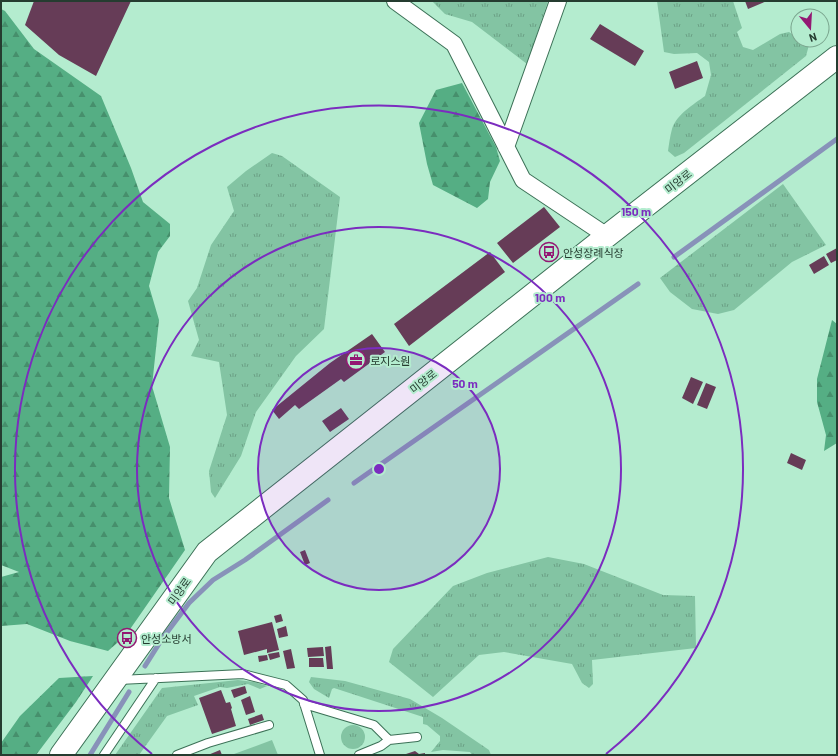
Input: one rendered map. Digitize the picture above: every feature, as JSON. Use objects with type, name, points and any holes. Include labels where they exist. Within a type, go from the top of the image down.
[{"type":"main road","name":"미양로","points":[[61,755],[207,552],[607,236],[837,57]]},
{"type":"street","points":[[395,1],[454,44],[522,180],[607,236]]},
{"type":"street","points":[[506,147],[558,1]]},
{"type":"lane","points":[[114,680],[243,674],[286,685],[303,700],[320,755]]},
{"type":"lane","points":[[104,755],[156,678]]},
{"type":"lane","points":[[304,704],[374,725],[389,740]]},
{"type":"lane","points":[[177,755],[208,743],[269,725]]},
{"type":"lane","points":[[359,755],[381,746],[389,740],[418,737]]},
{"type":"green space","points":[[432,1],[548,1],[527,64],[472,22],[445,14]]},
{"type":"green space","points":[[657,1],[733,1],[742,28],[737,32],[743,47],[753,50],[780,34],[789,32],[790,48],[808,48],[806,56],[684,153],[675,157],[668,151],[674,124],[686,110],[705,96],[711,75],[709,62],[697,53],[674,54],[664,52]]},
{"type":"green space","points":[[1,9],[5,11],[34,49],[101,96],[131,168],[143,202],[170,224],[170,236],[158,252],[149,286],[159,320],[152,386],[170,447],[169,498],[185,550],[126,635],[108,651],[70,641],[27,624],[1,626],[1,577],[19,572],[1,565]]},
{"type":"green space","points":[[462,83],[496,147],[500,161],[490,182],[488,199],[477,208],[433,185],[427,164],[419,123],[436,90]]},
{"type":"green space","points":[[272,153],[282,156],[340,197],[324,329],[296,356],[256,412],[241,456],[215,498],[211,492],[209,471],[227,415],[219,362],[191,356],[199,340],[188,301],[197,288],[211,245],[234,211],[227,187],[246,171]]},
{"type":"green space","points":[[783,184],[826,245],[792,262],[734,310],[718,314],[692,309],[670,292],[660,278]]},
{"type":"green space","points":[[832,320],[837,324],[837,443],[824,451],[826,435],[817,402],[817,379]]},
{"type":"green space","points":[[548,557],[584,564],[663,595],[695,596],[696,648],[592,660],[593,684],[589,688],[582,683],[572,664],[504,652],[479,655],[433,697],[389,662],[393,649],[453,586],[487,573]]},
{"type":"green space","points":[[93,676],[76,702],[36,755],[1,755],[1,743],[20,716],[59,678]]},
{"type":"green space","points":[[311,677],[345,681],[410,699],[442,718],[489,750],[491,755],[472,755],[470,752],[443,750],[431,752],[440,741],[440,736],[427,725],[423,724],[423,717],[334,688],[332,689],[329,698],[314,689],[309,682]]},
{"type":"green space","points":[[238,680],[254,682],[267,686],[260,689],[248,684],[227,688],[220,687],[194,696],[198,705],[167,716],[139,755],[115,755],[162,688]]},
{"type":"green space","points":[[353,725],[358,726],[364,732],[364,742],[358,748],[353,749],[348,748],[342,742],[341,737],[342,732],[348,726]]},
{"type":"green space","points":[[272,740],[278,755],[234,754]]},
{"type":"building","points":[[34,1],[131,1],[96,76],[59,55],[25,25]]},
{"type":"building","points":[[745,1],[767,1],[748,9]]},
{"type":"building","points":[[600,24],[644,51],[635,66],[590,39]]},
{"type":"building","points":[[697,61],[703,78],[675,89],[669,72]]},
{"type":"building","points":[[544,207],[560,227],[513,263],[497,243]]},
{"type":"building","points":[[837,248],[837,260],[831,263],[826,254]]},
{"type":"building","points":[[490,252],[505,272],[409,346],[394,324]]},
{"type":"building","points":[[824,256],[829,265],[814,274],[809,265]]},
{"type":"building","points":[[372,334],[385,352],[344,382],[341,379],[299,409],[295,405],[279,419],[272,410],[330,363]]},
{"type":"building","points":[[691,377],[703,382],[693,404],[682,398]]},
{"type":"building","points":[[706,383],[716,387],[707,409],[697,405]]},
{"type":"building","points":[[341,408],[349,419],[330,432],[322,421]]},
{"type":"building","points":[[791,453],[806,460],[802,470],[787,463]]},
{"type":"building","points":[[305,550],[310,563],[305,565],[300,552]]},
{"type":"building","points":[[281,614],[283,621],[276,623],[274,616]]},
{"type":"building","points":[[272,622],[279,650],[267,653],[267,649],[244,655],[238,631]]},
{"type":"building","points":[[286,626],[288,636],[279,638],[277,629]]},
{"type":"building","points":[[331,646],[333,669],[327,669],[325,647]]},
{"type":"building","points":[[323,647],[324,656],[308,657],[307,648]]},
{"type":"building","points":[[291,649],[295,668],[287,669],[283,651]]},
{"type":"building","points":[[279,652],[280,657],[270,660],[268,654]]},
{"type":"building","points":[[267,655],[268,660],[259,662],[258,656]]},
{"type":"building","points":[[309,658],[323,658],[324,667],[309,667]]},
{"type":"building","points":[[245,686],[247,693],[234,698],[231,690]]},
{"type":"building","points":[[221,690],[226,703],[230,702],[236,726],[212,734],[199,698]]},
{"type":"building","points":[[250,696],[255,712],[246,715],[241,700]]},
{"type":"building","points":[[262,714],[264,720],[250,725],[248,719]]},
{"type":"building","points":[[220,750],[222,755],[208,755]]},
{"type":"building","points":[[415,751],[419,754],[425,753],[425,755],[403,755]]},
{"type":"waterway","points":[[674,257],[837,139]]},
{"type":"waterway","points":[[354,483],[638,284]]},
{"type":"waterway","points":[[145,666],[162,639],[189,603],[213,580],[245,560],[328,500]]},
{"type":"waterway","points":[[90,755],[129,692]]},
{"type":"place","name":"안성장례식장","points":[[549,252]]},
{"type":"place","name":"로지스원","points":[[356,360]]},
{"type":"place","name":"안성소방서","points":[[127,638]]}]
